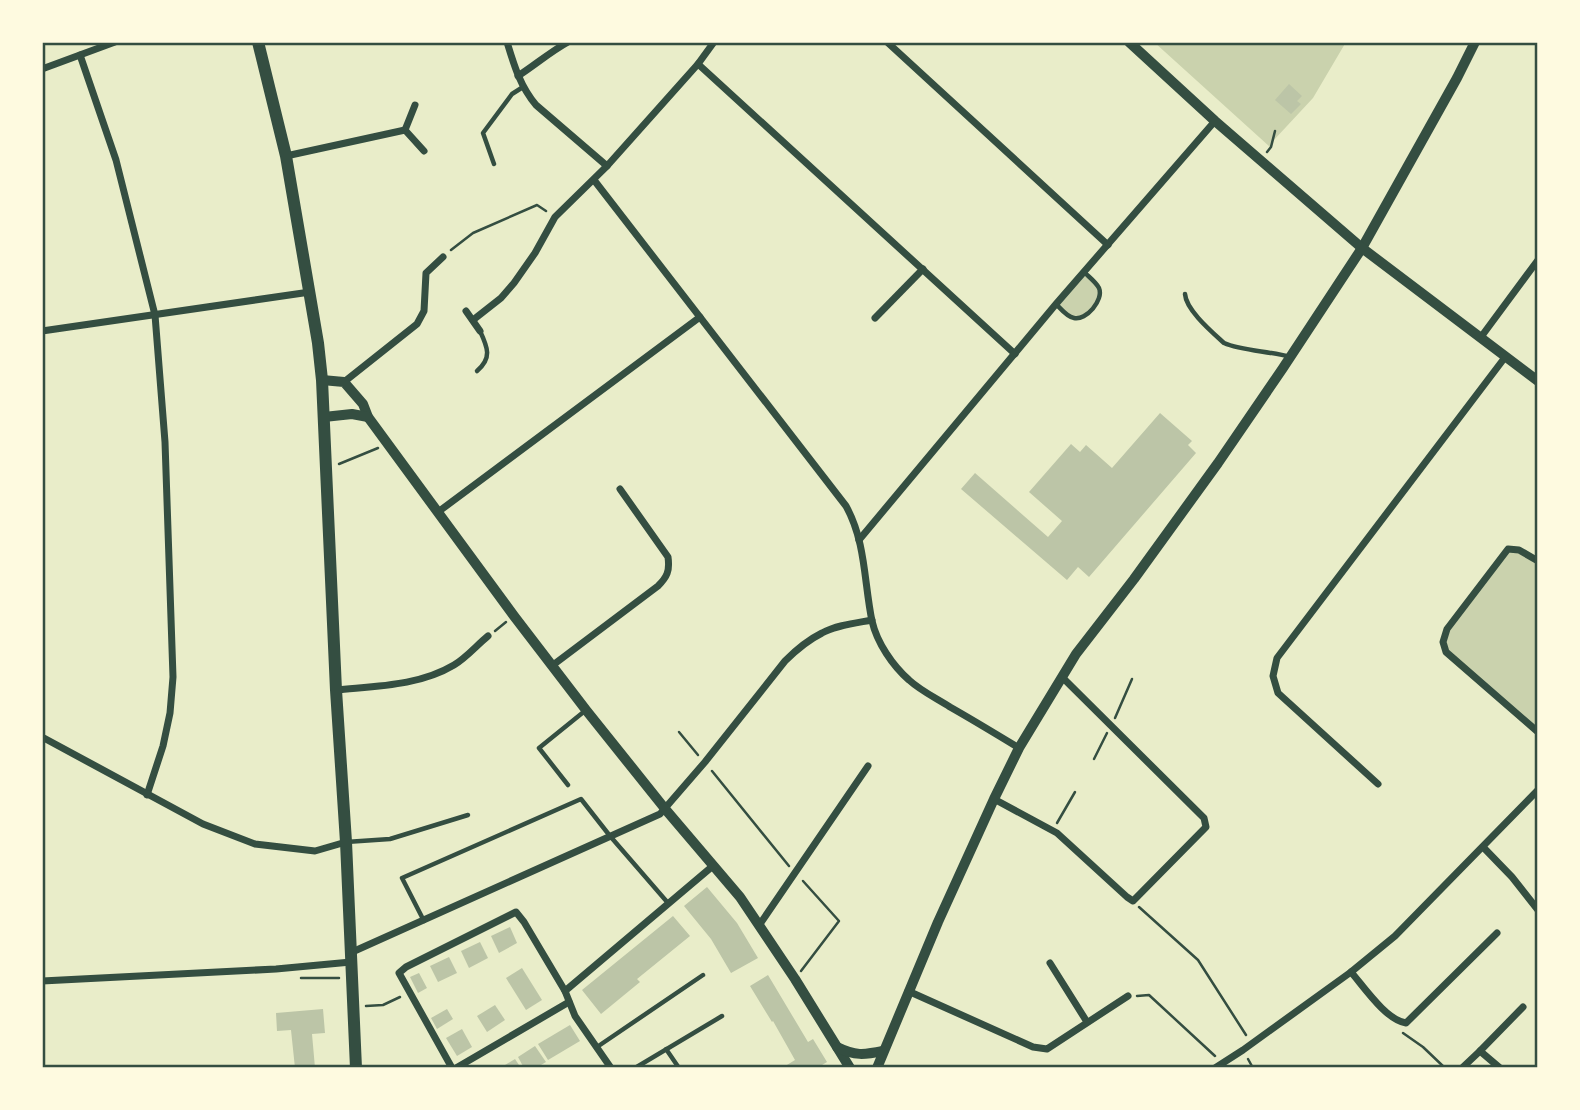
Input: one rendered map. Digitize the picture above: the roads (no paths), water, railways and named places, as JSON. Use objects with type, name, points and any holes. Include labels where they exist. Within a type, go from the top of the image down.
[{"type":"main road","points":[[258,42],[286,156],[310,292],[324,399],[356,1068]]},
{"type":"main road","points":[[1129,42],[1215,121],[1362,248],[1538,381]]},
{"type":"street","points":[[42,69],[115,42]]},
{"type":"street","points":[[507,42],[523,87],[536,104],[607,166]]},
{"type":"street","points":[[518,76],[568,42]]},
{"type":"street","points":[[473,320],[501,298],[535,253],[555,217],[607,166],[698,64],[714,42]]},
{"type":"street","points":[[887,42],[1108,245]]},
{"type":"street","points":[[877,1068],[908,990],[1019,748],[1076,654],[1219,463],[1362,248],[1475,42]]},
{"type":"street","points":[[80,55],[116,160],[155,315],[165,442],[173,677],[170,713],[163,746],[147,795]]},
{"type":"street","points":[[698,64],[1015,354]]},
{"type":"street","points":[[405,130],[415,105]]},
{"type":"street","points":[[859,540],[1056,304],[1215,121]]},
{"type":"street","points":[[286,156],[405,130]]},
{"type":"street","points":[[405,130],[424,151]]},
{"type":"street","points":[[594,180],[853,518],[866,573],[874,629],[895,665],[910,681],[1019,748]]},
{"type":"street","points":[[322,380],[344,382],[417,324],[424,311],[426,273],[443,257]]},
{"type":"street","points":[[1481,337],[1538,260]]},
{"type":"street","points":[[875,318],[923,270]]},
{"type":"street","points":[[42,331],[310,292]]},
{"type":"street","points":[[467,311],[480,331]]},
{"type":"street","points":[[438,512],[700,317]]},
{"type":"street","points":[[1378,783],[1278,693],[1273,677],[1278,658],[1507,356]]},
{"type":"street","points":[[344,382],[363,404],[368,417],[586,710],[760,924],[850,1068]]},
{"type":"street","points":[[324,417],[352,414],[368,417]]},
{"type":"street","points":[[552,665],[667,578],[670,568],[668,557],[620,489]]},
{"type":"street","points":[[1538,561],[1519,550],[1508,549],[1447,629],[1443,642],[1446,652],[1538,732]]},
{"type":"street","points":[[42,981],[276,969],[351,958],[424,921],[660,814],[666,810],[785,661],[799,648],[823,632],[872,620]]},
{"type":"street","points":[[336,690],[406,682],[432,676],[456,664],[488,636]]},
{"type":"street","points":[[994,799],[1053,830],[1133,901],[1206,827],[1205,818],[1062,677]]},
{"type":"street","points":[[42,737],[202,824],[255,844],[315,851],[345,842]]},
{"type":"street","points":[[760,924],[869,765]]},
{"type":"street","points":[[1219,1066],[1395,936],[1538,790]]},
{"type":"street","points":[[1483,846],[1538,910]]},
{"type":"street","points":[[565,991],[714,865]]},
{"type":"street","points":[[569,1002],[454,1068],[399,973],[516,912],[565,991],[575,1016],[611,1068]]},
{"type":"street","points":[[1351,971],[1388,1014],[1397,1022],[1406,1023],[1497,933]]},
{"type":"street","points":[[1050,963],[1087,1022]]},
{"type":"street","points":[[908,990],[1033,1047],[1047,1049],[1128,996]]},
{"type":"street","points":[[1462,1068],[1523,1007]]},
{"type":"street","points":[[837,1047],[855,1055],[883,1051]]},
{"type":"street","points":[[1480,1051],[1500,1068]]},
{"type":"lane","points":[[494,164],[483,133],[512,94],[523,87]]},
{"type":"lane","points":[[1056,304],[1069,317],[1075,318],[1084,316],[1098,301],[1098,286],[1084,272]]},
{"type":"lane","points":[[1185,294],[1192,311],[1224,343],[1291,357]]},
{"type":"lane","points":[[477,372],[488,357],[480,331]]},
{"type":"lane","points":[[568,785],[539,748],[586,710]]},
{"type":"lane","points":[[424,921],[402,878],[581,799],[669,903]]},
{"type":"lane","points":[[345,842],[390,839],[468,815]]},
{"type":"lane","points":[[597,1047],[703,975]]},
{"type":"lane","points":[[635,1068],[722,1016]]},
{"type":"lane","points":[[666,1049],[679,1068]]}]
